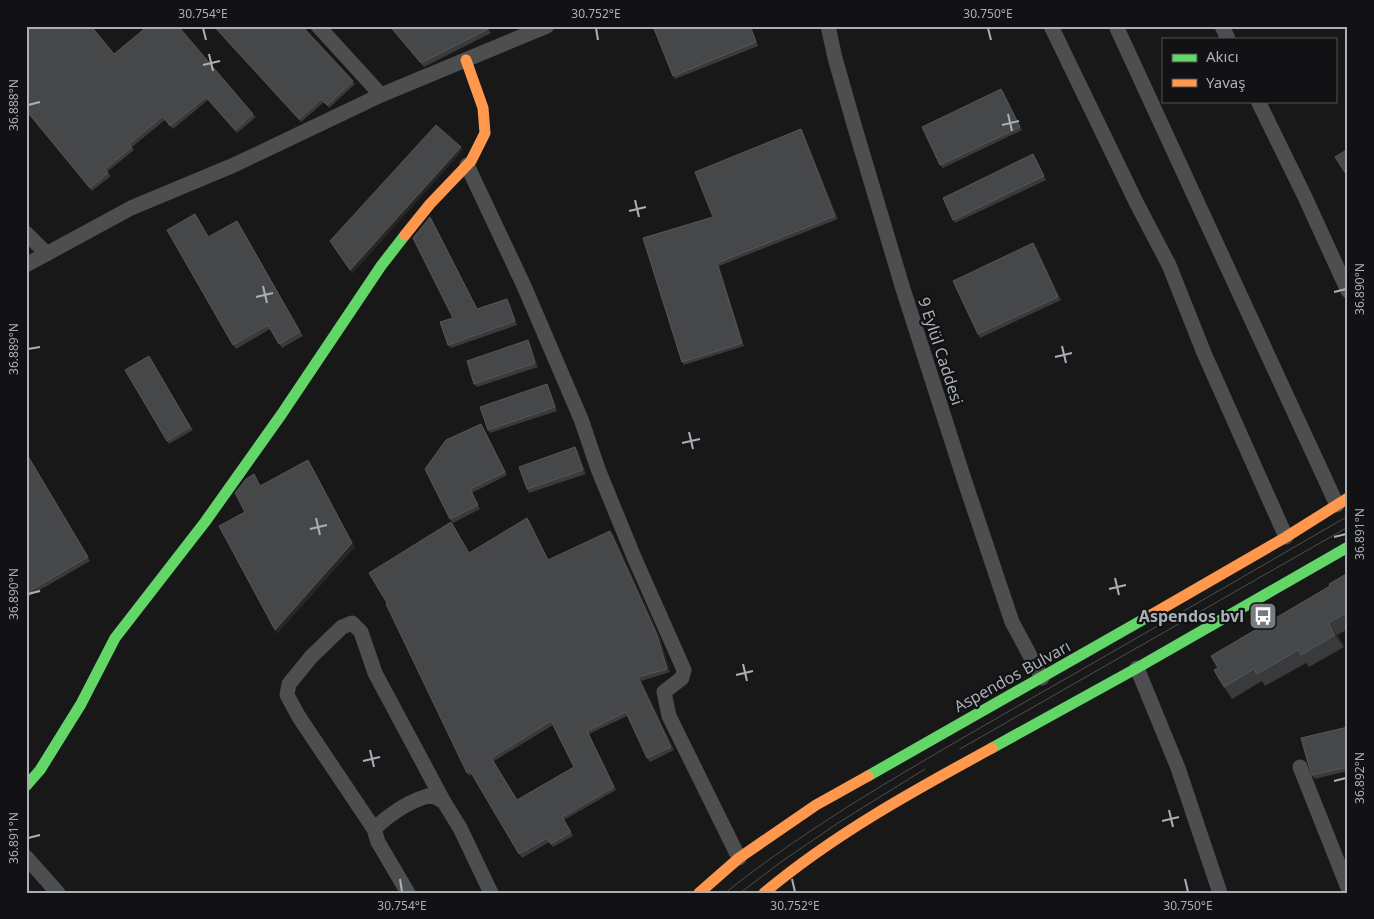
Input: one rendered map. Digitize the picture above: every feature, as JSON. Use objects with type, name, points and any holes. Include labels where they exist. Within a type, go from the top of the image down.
[{"type":"main road","points":[[26,786],[40,770],[81,704],[115,638],[216,507],[281,415],[381,266],[430,204],[471,161],[485,133],[483,108],[466,60]]},
{"type":"main road","name":"Aspendos Bulvarı","points":[[699,893],[739,858],[816,805],[1042,678],[1286,537],[1342,501]]},
{"type":"main road","points":[[764,893],[851,829],[939,777],[1137,668],[1348,547]]},
{"type":"street","points":[[318,26],[381,94]]},
{"type":"street","points":[[26,265],[131,208],[234,165],[381,94],[546,26]]},
{"type":"street","name":"9 Eylül Caddesi","points":[[828,26],[835,58],[903,289],[964,479],[1012,622],[1042,678]]},
{"type":"street","points":[[1051,26],[1137,204],[1169,265],[1204,353],[1286,537]]},
{"type":"street","points":[[1116,26],[1342,501]]},
{"type":"street","points":[[1222,26],[1228,38]]},
{"type":"street","points":[[1258,102],[1348,291]]},
{"type":"street","points":[[467,165],[524,286],[581,419],[598,469],[630,548],[684,670],[682,678],[664,692],[669,716],[739,858]]},
{"type":"street","points":[[26,233],[46,254]]},
{"type":"street","points":[[408,893],[378,842],[374,829],[299,717],[287,695],[289,684],[311,657],[342,627],[352,623],[361,632],[375,673],[444,802],[460,828],[491,893]]},
{"type":"street","points":[[1137,668],[1178,768],[1220,893]]},
{"type":"street","points":[[1300,767],[1348,888]]},
{"type":"street","points":[[374,829],[389,814],[416,799],[431,795],[444,802]]},
{"type":"street","points":[[26,856],[58,893]]},
{"type":"building","points":[[26,26],[91,26],[114,54],[148,26],[178,26],[253,114],[235,130],[206,97],[170,126],[163,116],[129,144],[132,147],[105,169],[108,173],[90,188],[26,110]]},
{"type":"building","points":[[214,26],[302,26],[353,81],[327,105],[321,99],[299,119]]},
{"type":"building","points":[[390,26],[486,26],[488,29],[421,63]]},
{"type":"building","points":[[653,26],[750,26],[756,42],[673,76]]},
{"type":"building","points":[[1001,89],[1020,127],[940,165],[922,127]]},
{"type":"building","points":[[436,125],[461,147],[350,270],[330,241]]},
{"type":"building","points":[[801,129],[835,216],[717,263],[742,343],[682,362],[643,238],[713,217],[695,172]]},
{"type":"building","points":[[1348,149],[1348,177],[1335,157]]},
{"type":"building","points":[[1033,154],[1044,176],[953,220],[943,198]]},
{"type":"building","points":[[195,214],[208,237],[237,221],[300,332],[279,344],[268,325],[233,345],[167,230]]},
{"type":"building","points":[[430,217],[477,309],[507,299],[515,321],[448,345],[440,322],[453,318],[413,238]]},
{"type":"building","points":[[1033,243],[1058,297],[978,334],[953,281]]},
{"type":"building","points":[[528,340],[535,363],[474,384],[467,361]]},
{"type":"building","points":[[149,356],[190,427],[167,441],[125,370]]},
{"type":"building","points":[[547,384],[555,407],[488,430],[480,407]]},
{"type":"building","points":[[481,424],[505,472],[470,489],[478,505],[450,519],[425,469],[446,440]]},
{"type":"building","points":[[575,447],[583,470],[527,489],[519,467]]},
{"type":"building","points":[[26,453],[88,557],[26,593]]},
{"type":"building","points":[[308,460],[352,543],[275,630],[219,526],[245,512],[235,493],[246,479],[254,474],[260,486]]},
{"type":"building","points":[[527,518],[548,560],[610,531],[657,635],[667,669],[638,677],[671,747],[647,758],[626,712],[587,731],[614,787],[562,817],[571,832],[551,844],[547,838],[519,854],[470,771],[467,773],[387,603],[369,573],[451,522],[469,553]],"holes":[[[551,721],[574,767],[517,800],[491,758]]]},
{"type":"building","points":[[1348,573],[1348,612],[1328,623],[1335,635],[1301,655],[1298,650],[1257,674],[1254,669],[1224,687],[1214,670],[1218,668],[1211,656],[1330,586],[1329,584]]},
{"type":"building","points":[[1348,727],[1348,767],[1312,775],[1301,738]]},
{"type":"tram line","points":[[725,893],[793,842],[901,774],[1348,516]]},
{"type":"tram line","points":[[960,749],[1348,527]]},
{"type":"tram line","points":[[740,893],[838,823],[925,769]]},
{"type":"traffic: fast","points":[[26,786],[40,770],[81,704],[115,638],[205,522],[281,415],[381,266],[405,235]]},
{"type":"traffic: fast","points":[[992,748],[1137,668],[1348,547]]},
{"type":"traffic: fast","points":[[868,776],[1151,615]]},
{"type":"traffic: slow","points":[[405,235],[430,204],[471,161],[485,133],[483,108],[466,60]]},
{"type":"traffic: slow","points":[[1151,615],[1286,537],[1348,498]]},
{"type":"traffic: slow","points":[[764,893],[818,852],[874,815],[992,748]]},
{"type":"traffic: slow","points":[[699,893],[739,858],[816,805],[868,776]]},
{"type":"place","name":"Aspendos bvl","points":[[1263,616]]}]
